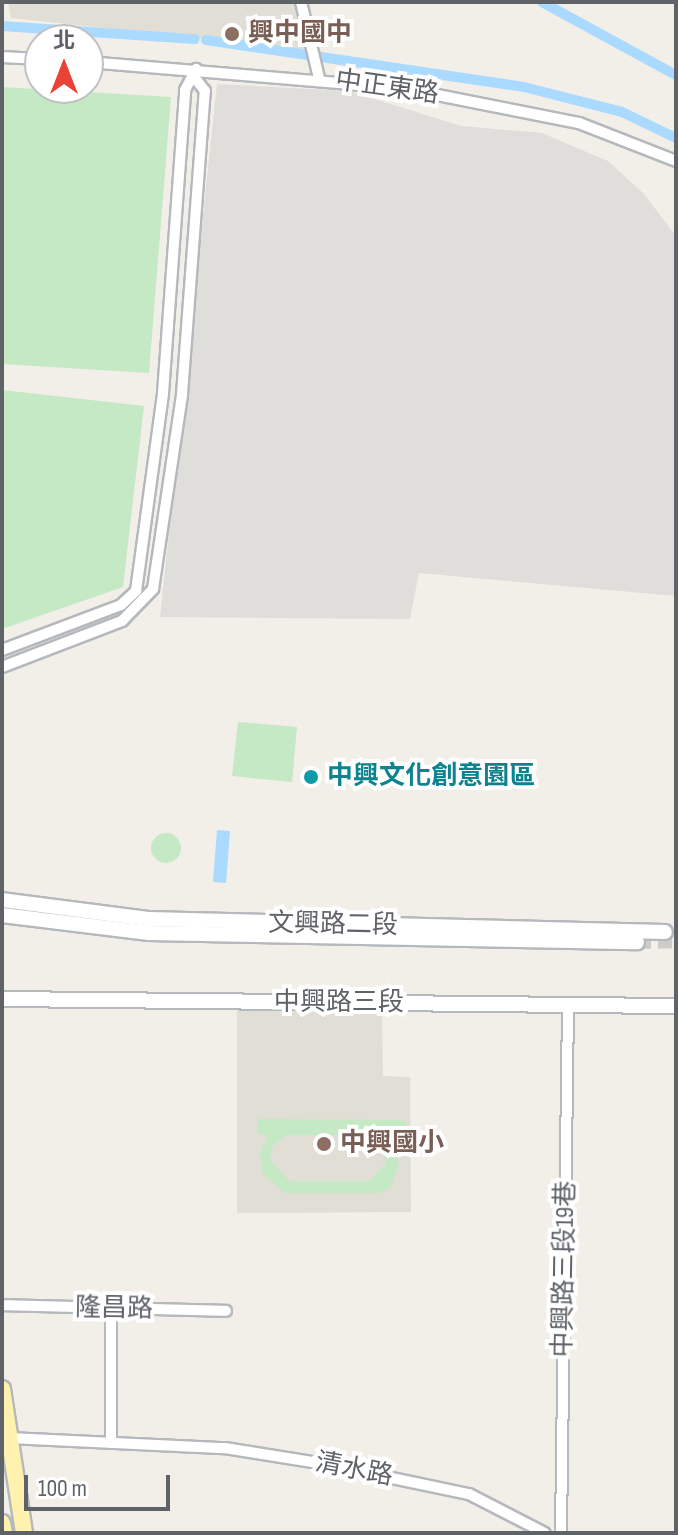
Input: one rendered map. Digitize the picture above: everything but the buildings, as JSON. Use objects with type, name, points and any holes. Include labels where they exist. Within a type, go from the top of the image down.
[{"type":"main road","points":[[2,1389],[24,1533]]},
{"type":"main road","points":[[2,1523],[4,1533]]},
{"type":"street","points":[[301,2],[319,78]]},
{"type":"street","points":[[2,57],[24,58]]},
{"type":"street","name":"中正東路","points":[[104,64],[196,74],[319,78],[407,89],[579,123],[676,161]]},
{"type":"street","points":[[2,650],[121,605],[136,591],[163,393],[185,90],[196,74],[205,91],[182,394],[153,589],[146,602],[122,621],[2,667]]},
{"type":"street","name":"文興路二段","points":[[2,900],[165,920],[665,932]]},
{"type":"street","name":"文興路二段","points":[[2,915],[149,933],[637,942]]},
{"type":"street","name":"中興路三段","points":[[2,999],[676,1006]]},
{"type":"street","name":"中興路三段19巷","points":[[561,1533],[568,1006]]},
{"type":"street","name":"隆昌路","points":[[2,1305],[226,1311]]},
{"type":"street","points":[[111,1309],[111,1443]]},
{"type":"street","name":"清水路","points":[[9,1438],[225,1448],[439,1486],[502,1506],[545,1533]]},
{"type":"shaded area","name":"興中國中","points":[[8,2],[295,2],[309,50],[104,28],[104,24],[11,18]]},
{"type":"shaded area","points":[[217,84],[349,91],[461,126],[542,133],[608,161],[644,194],[676,236],[676,596],[419,573],[410,619],[160,617]]},
{"type":"shaded area","name":"中興國小","points":[[237,1005],[382,1005],[383,1076],[410,1077],[411,1212],[237,1213]]},
{"type":"green space","points":[[2,87],[24,88],[24,104],[104,104],[104,93],[171,97],[149,373],[2,364]]},
{"type":"green space","points":[[2,390],[144,406],[123,587],[2,629]]},
{"type":"green space","points":[[238,722],[297,727],[292,782],[232,776]]},
{"type":"green space","points":[[166,833],[176,838],[181,848],[176,858],[166,863],[156,858],[151,848],[156,838]]},
{"type":"green space","points":[[257,1119],[406,1120],[407,1134],[390,1134],[399,1165],[390,1187],[379,1193],[284,1193],[263,1174],[260,1153],[268,1135],[257,1134]],"holes":[[[288,1135],[367,1135],[380,1143],[386,1163],[370,1181],[289,1181],[270,1160],[273,1145]]]},
{"type":"water","points":[[217,830],[230,831],[226,883],[213,882]]},
{"type":"waterway","points":[[542,2],[676,75]]},
{"type":"waterway","points":[[2,26],[195,39]]},
{"type":"waterway","points":[[206,40],[524,87],[622,112],[676,138]]},
{"type":"tunnel","points":[[637,942],[676,941]]},
{"type":"place","name":"興中國中","points":[[232,34]]},
{"type":"place","name":"中興文化創意園區","points":[[311,777]]},
{"type":"place","name":"中興國小","points":[[324,1144]]}]
